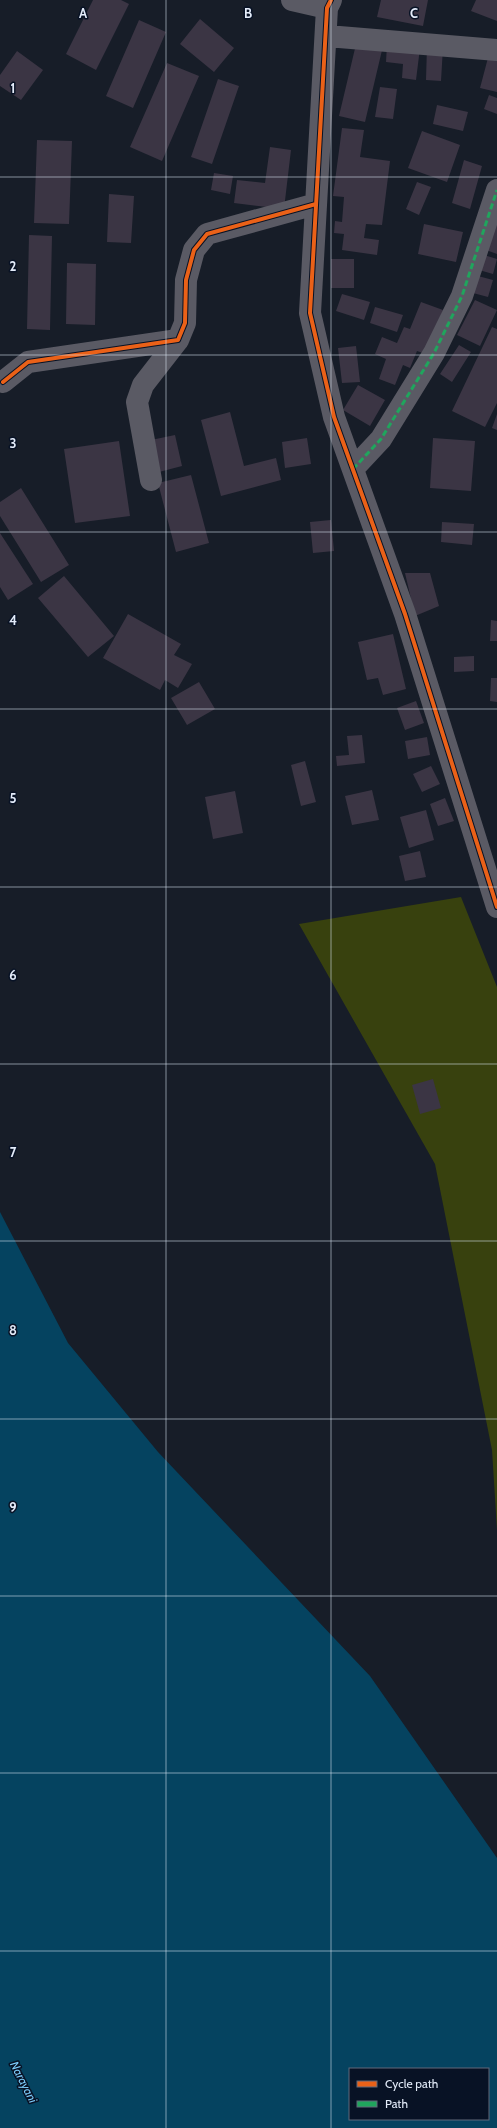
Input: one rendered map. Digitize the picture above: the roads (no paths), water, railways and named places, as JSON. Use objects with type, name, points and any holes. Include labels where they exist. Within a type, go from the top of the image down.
[{"type":"street","points":[[292,0],[329,4],[310,314],[334,417],[405,614],[497,907]]},
{"type":"street","points":[[327,36],[497,50]]},
{"type":"street","points":[[353,469],[381,439],[434,354],[462,296],[497,190]]},
{"type":"street","points":[[151,480],[137,402],[143,385],[178,340],[185,323],[186,280],[194,250],[207,234],[316,204]]},
{"type":"street","points":[[3,382],[28,362],[178,340]]},
{"type":"street","points":[[482,861],[497,880]]},
{"type":"water","name":"Narayani","points":[[0,1212],[68,1343],[158,1452],[370,1676],[497,1858],[497,2128],[0,2128]]}]
